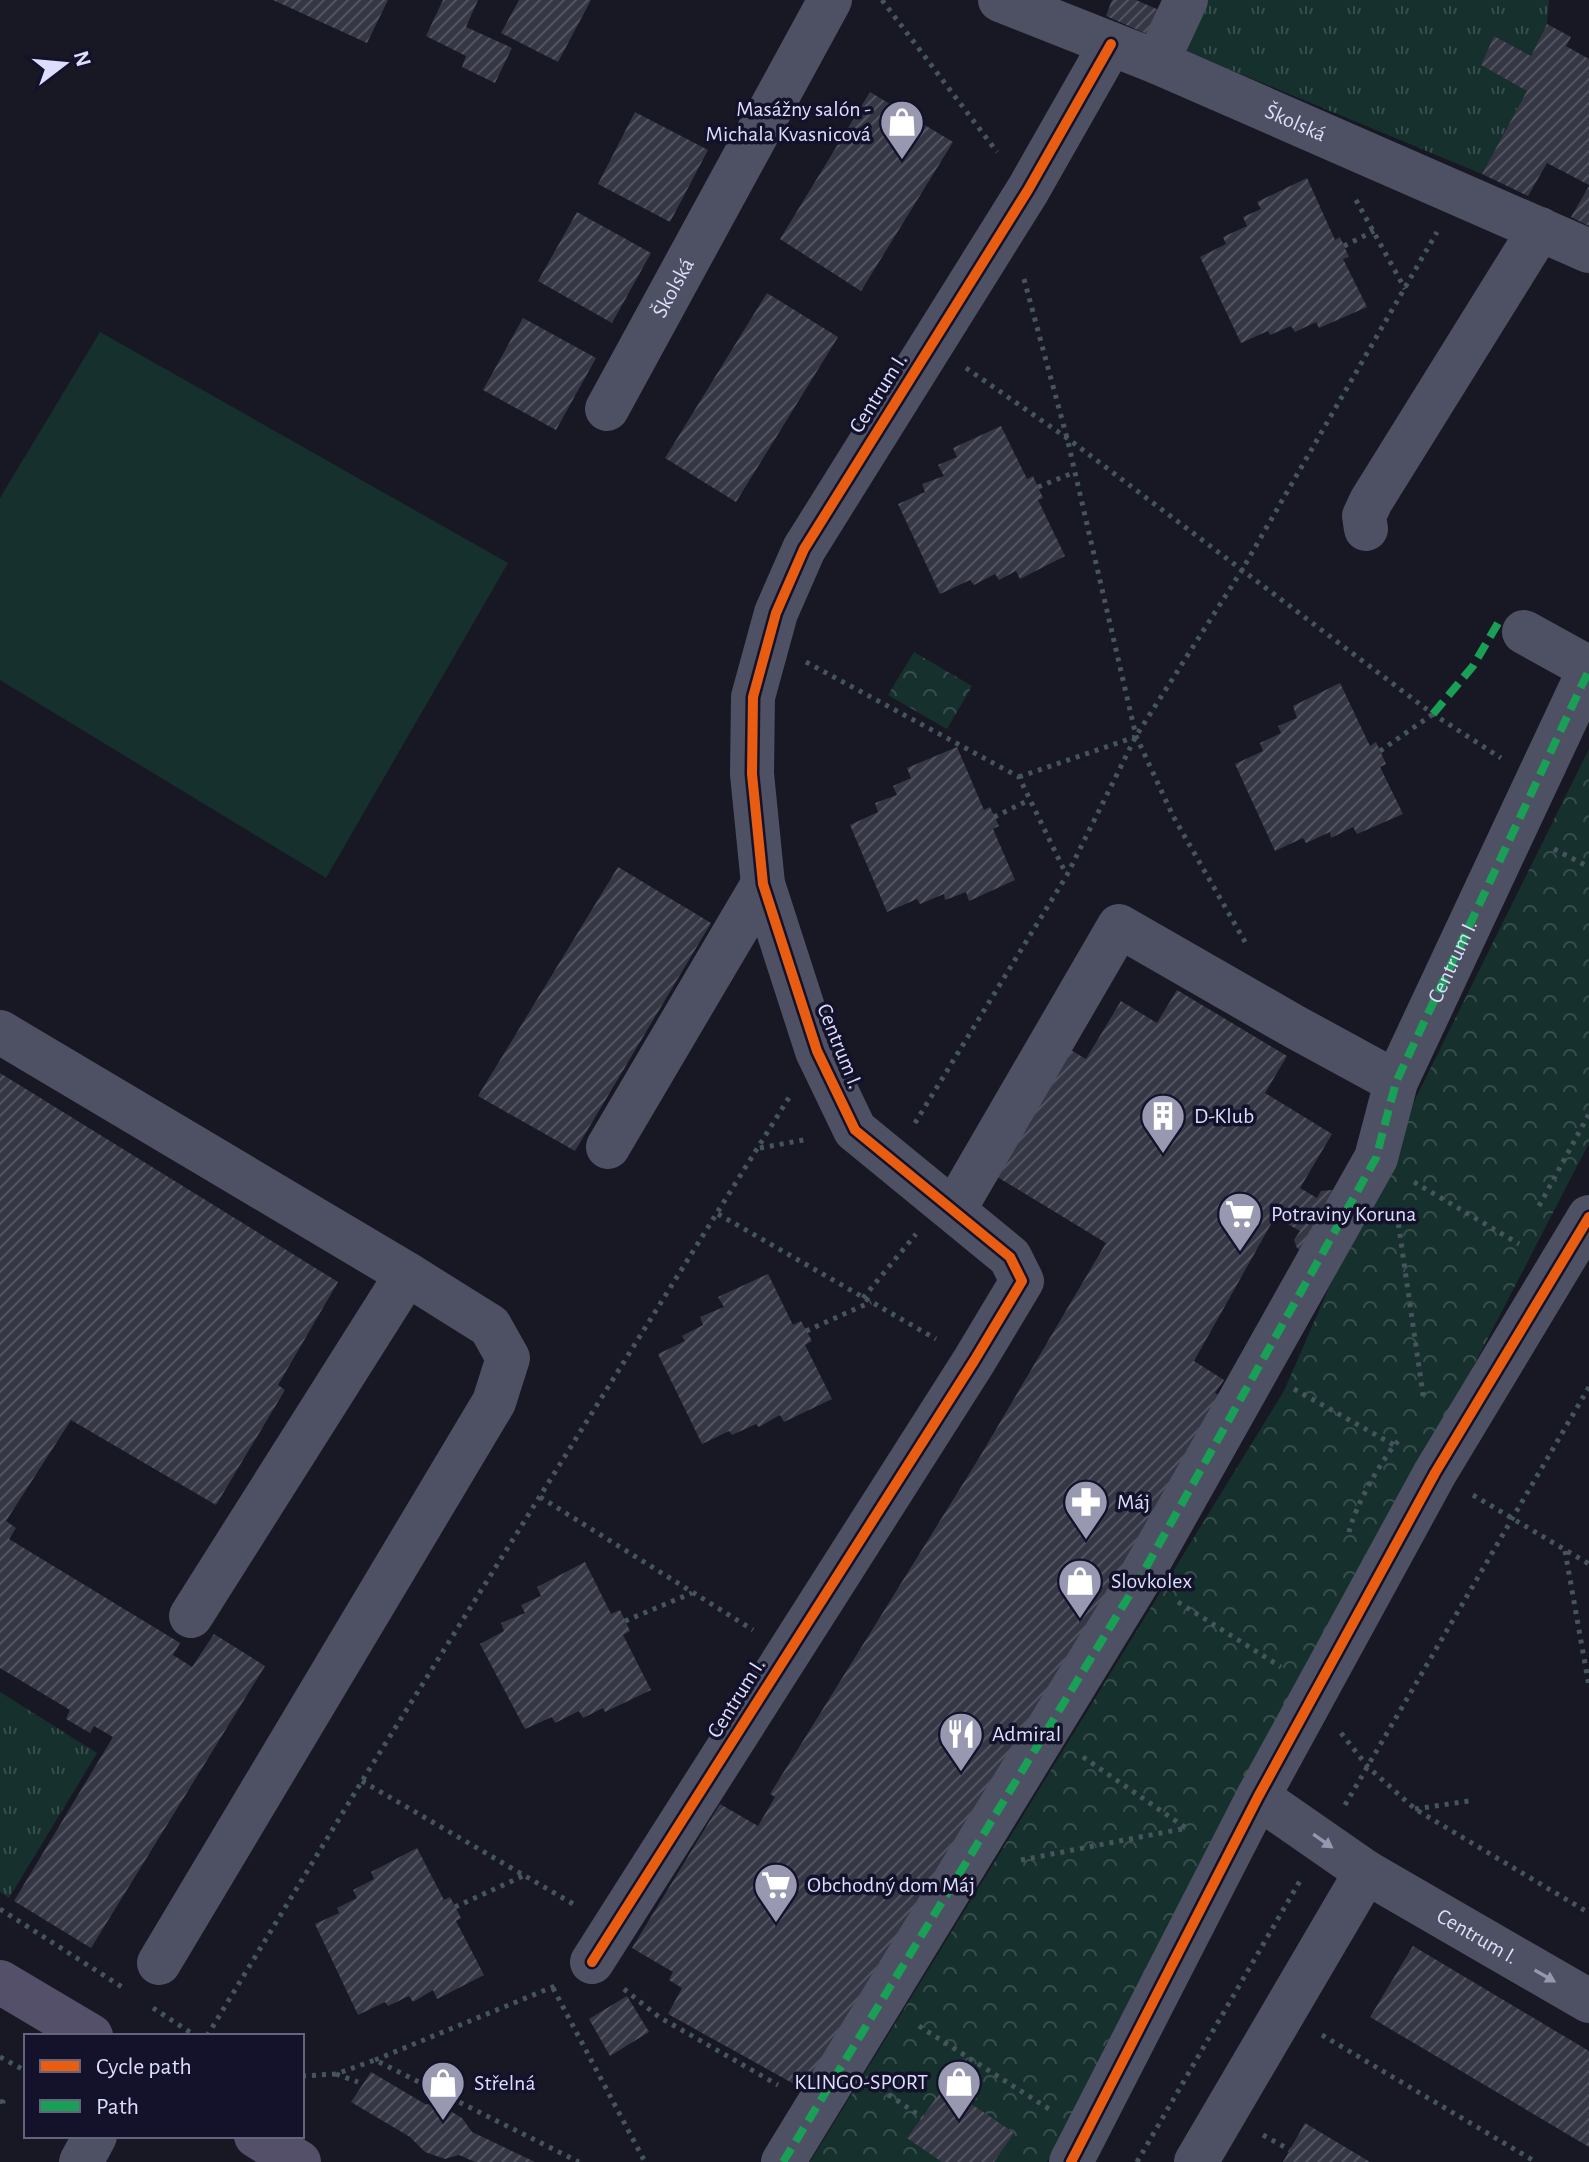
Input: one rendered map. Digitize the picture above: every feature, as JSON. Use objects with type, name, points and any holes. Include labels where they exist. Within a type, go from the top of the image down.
[{"type":"main road","points":[[0,1982],[88,2034]]},
{"type":"main road","points":[[259,2138],[299,2162]]},
{"type":"street","name":"Školská","points":[[607,409],[830,0]]},
{"type":"street","name":"Školská","points":[[1000,0],[1157,62],[1589,251]]},
{"type":"street","points":[[1157,62],[1186,0]]},
{"type":"street","name":"Centrum I.","points":[[603,1945],[1022,1281],[1010,1257],[855,1130],[817,1051],[763,884],[752,774],[753,697],[767,640],[804,549],[1018,205],[1111,44]]},
{"type":"street","points":[[1366,529],[1364,516],[1371,501],[1432,435],[1492,336],[1540,229]]},
{"type":"street","points":[[1524,632],[1589,669]]},
{"type":"street","name":"Centrum I.","points":[[783,2162],[1140,1578],[1259,1370],[1384,1163],[1396,1082],[1589,669]]},
{"type":"street","points":[[608,1147],[763,884]]},
{"type":"street","points":[[948,1206],[1119,926],[1396,1082]]},
{"type":"street","points":[[0,1032],[490,1326],[508,1358],[494,1402],[144,1986]]},
{"type":"street","points":[[1071,2162],[1258,1797],[1435,1473],[1589,1217]]},
{"type":"street","points":[[191,1616],[407,1274]]},
{"type":"street","name":"Centrum I.","points":[[1258,1797],[1366,1872],[1589,2001]]},
{"type":"street","points":[[1196,2162],[1366,1872]]},
{"type":"street","points":[[81,2162],[94,2138]]},
{"type":"path","points":[[882,0],[1018,205],[1067,438],[1136,736],[1173,816],[1249,948]]},
{"type":"path","points":[[892,1160],[1067,875],[1136,736],[1242,570],[1406,290],[1459,192]]},
{"type":"path","points":[[1353,194],[1406,290]]},
{"type":"path","points":[[1344,246],[1374,231]]},
{"type":"path","points":[[933,344],[1067,438],[1433,714],[1537,781]]},
{"type":"path","points":[[1038,487],[1075,472]]},
{"type":"path","points":[[767,640],[1019,777],[1067,875]]},
{"type":"path","points":[[1380,751],[1433,714]]},
{"type":"path","points":[[1019,777],[1136,736]]},
{"type":"path","points":[[994,817],[1030,800]]},
{"type":"path","points":[[208,2034],[362,1781],[817,1051]]},
{"type":"path","points":[[1384,1163],[1519,1244]]},
{"type":"path","points":[[1384,1163],[1426,1415]]},
{"type":"path","points":[[863,1298],[948,1206]]},
{"type":"path","points":[[718,1214],[974,1361]]},
{"type":"path","points":[[806,1331],[871,1302]]},
{"type":"path","points":[[1259,1370],[1394,1445],[1435,1473],[1589,1564]]},
{"type":"path","points":[[1137,2162],[1589,1387]]},
{"type":"path","points":[[540,1497],[789,1653]]},
{"type":"path","points":[[1565,1550],[1589,1686]]},
{"type":"path","points":[[1140,1578],[1282,1668],[1313,1697],[1368,1767],[1415,1809],[1589,1913]]},
{"type":"path","points":[[625,1621],[692,1593]]},
{"type":"path","points":[[1046,1731],[1197,1836]]},
{"type":"path","points":[[362,1781],[524,1876],[603,1945],[659,2017],[818,2108]]},
{"type":"path","points":[[1415,1809],[1469,1801]]},
{"type":"path","points":[[961,1871],[1187,1828]]},
{"type":"path","points":[[455,1907],[524,1876]]},
{"type":"path","points":[[0,1909],[144,1986],[194,2034]]},
{"type":"path","points":[[304,2076],[336,2074],[553,1987],[603,1945]]},
{"type":"path","points":[[553,1987],[645,2162]]},
{"type":"path","points":[[881,2002],[1058,2115]]},
{"type":"path","points":[[1283,2012],[1536,2162]]},
{"type":"path","points":[[0,2057],[24,2070]]},
{"type":"path","points":[[375,2060],[579,2162]]},
{"type":"path","points":[[336,2074],[358,2082]]},
{"type":"green space","points":[[1201,0],[1549,0],[1547,24],[1531,56],[1494,36],[1481,65],[1527,91],[1482,174],[1183,50]]},
{"type":"green space","points":[[100,332],[508,563],[326,878],[0,680],[0,498]]},
{"type":"green space","points":[[914,652],[972,686],[947,729],[888,695]]},
{"type":"green space","points":[[1589,749],[1589,1143],[1458,1396],[1258,1797],[1047,2162],[810,2162],[1284,1391],[1382,1166]]},
{"type":"green space","points":[[0,1692],[97,1753],[9,1898],[0,1892]]},
{"type":"building","points":[[273,0],[388,0],[367,43]]},
{"type":"building","points":[[443,0],[478,0],[466,27],[512,48],[495,83],[462,67],[466,56],[426,36]]},
{"type":"building","points":[[519,0],[591,0],[558,62],[501,33]]},
{"type":"building","points":[[1112,0],[1136,0],[1159,10],[1149,35],[1106,16]]},
{"type":"building","points":[[1547,24],[1571,37],[1566,46],[1589,59],[1589,185],[1547,163],[1528,196],[1482,174],[1527,91],[1481,65],[1494,36],[1531,56]]},
{"type":"building","points":[[870,92],[953,142],[861,291],[780,239]]},
{"type":"building","points":[[635,112],[708,150],[670,222],[598,184]]},
{"type":"building","points":[[1307,178],[1335,240],[1340,237],[1349,257],[1343,259],[1367,307],[1319,328],[1316,322],[1295,332],[1291,326],[1270,335],[1268,331],[1241,343],[1200,257],[1226,244],[1223,237],[1247,226],[1243,217],[1261,209],[1257,202]]},
{"type":"building","points":[[1589,186],[1589,226],[1571,217]]},
{"type":"building","points":[[577,212],[651,253],[612,323],[538,281]]},
{"type":"building","points":[[767,293],[838,337],[736,502],[665,458]]},
{"type":"building","points":[[523,318],[596,358],[556,430],[483,390]]},
{"type":"building","points":[[1001,426],[1027,479],[1033,476],[1043,498],[1038,500],[1065,556],[1020,579],[1016,571],[999,580],[995,574],[974,585],[970,580],[940,594],[898,504],[925,492],[922,484],[944,476],[938,465],[957,457],[953,448]]},
{"type":"building","points":[[1340,683],[1370,746],[1376,742],[1386,764],[1380,767],[1403,814],[1357,834],[1353,827],[1331,838],[1330,832],[1306,843],[1303,838],[1275,851],[1235,764],[1263,751],[1260,743],[1281,733],[1278,726],[1297,718],[1293,706]]},
{"type":"building","points":[[957,747],[984,810],[990,807],[999,826],[993,829],[1015,880],[969,901],[966,892],[945,900],[944,894],[920,904],[917,899],[887,912],[850,825],[878,812],[875,803],[897,795],[893,786],[911,778],[907,768]]},
{"type":"building","points":[[618,867],[711,923],[575,1151],[478,1096]]},
{"type":"building","points":[[1177,990],[1287,1056],[1265,1093],[1332,1134],[1300,1188],[1317,1198],[1321,1191],[1332,1190],[1341,1196],[1307,1254],[1297,1248],[1294,1240],[1300,1231],[1275,1217],[1194,1361],[1224,1380],[1215,1393],[1221,1396],[1132,1551],[803,2089],[668,2014],[682,1988],[669,1980],[673,1972],[632,1948],[720,1804],[758,1826],[775,1797],[770,1794],[979,1458],[1106,1243],[994,1175],[1069,1049],[1086,1059],[1121,1001],[1157,1023]]},
{"type":"building","points":[[0,1073],[338,1282],[278,1385],[285,1390],[216,1505],[71,1420],[6,1521],[16,1528],[9,1539],[180,1643],[173,1655],[192,1667],[214,1634],[265,1666],[91,1948],[14,1901],[113,1737],[94,1726],[90,1733],[66,1719],[70,1710],[0,1668]]},
{"type":"building","points":[[768,1274],[793,1325],[801,1321],[812,1341],[805,1345],[832,1399],[784,1422],[780,1415],[759,1427],[756,1424],[732,1435],[729,1431],[702,1444],[658,1354],[685,1341],[682,1336],[703,1325],[700,1317],[724,1307],[718,1297]]},
{"type":"building","points":[[585,1562],[611,1614],[620,1610],[630,1631],[623,1635],[651,1690],[605,1712],[603,1708],[583,1718],[579,1711],[555,1723],[552,1717],[525,1729],[480,1644],[504,1631],[501,1623],[525,1613],[521,1605],[541,1596],[537,1587]]},
{"type":"building","points":[[417,1848],[444,1900],[450,1897],[461,1918],[456,1921],[484,1975],[437,1999],[433,1990],[413,2002],[409,1996],[388,2006],[385,2002],[358,2015],[315,1924],[339,1913],[337,1908],[357,1898],[353,1890],[374,1879],[371,1872]]},
{"type":"building","points":[[1413,1946],[1589,2051],[1589,2147],[1370,2017]]},
{"type":"building","points":[[627,1996],[649,2032],[610,2056],[589,2019]]},
{"type":"building","points":[[371,2072],[425,2104],[444,2107],[462,2118],[472,2132],[535,2162],[475,2162],[459,2155],[445,2159],[425,2152],[410,2137],[351,2102]]},
{"type":"building","name":"KLINGO-SPORT","points":[[945,2086],[1014,2133],[994,2162],[942,2162],[907,2138]]},
{"type":"building","points":[[1305,2123],[1370,2162],[1283,2162]]},
{"type":"marked path","points":[[1433,714],[1473,666],[1501,618]]},
{"type":"marked path","points":[[783,2162],[1140,1578],[1376,1158],[1396,1082],[1589,670]]},
{"type":"cycle path","points":[[592,1962],[1022,1281],[1010,1257],[855,1130],[817,1051],[763,884],[752,774],[753,697],[776,613],[804,549],[1028,190],[1111,44]]},
{"type":"cycle path","points":[[1071,2162],[1258,1797],[1435,1473],[1589,1217]]},
{"type":"place","name":"Masážny salón - Michala Kvasnicová","points":[[902,161]]},
{"type":"place","name":"D-Klub","points":[[1163,1155]]},
{"type":"place","name":"Potraviny Koruna","points":[[1240,1253]]},
{"type":"place","name":"Máj","points":[[1086,1541]]},
{"type":"place","name":"Slovkolex","points":[[1080,1620]]},
{"type":"place","name":"Admiral","points":[[961,1773]]},
{"type":"place","name":"Obchodný dom Máj","points":[[776,1924]]},
{"type":"place","name":"KLINGO-SPORT","points":[[959,2121]]},
{"type":"place","name":"Střelná","points":[[443,2122]]}]
